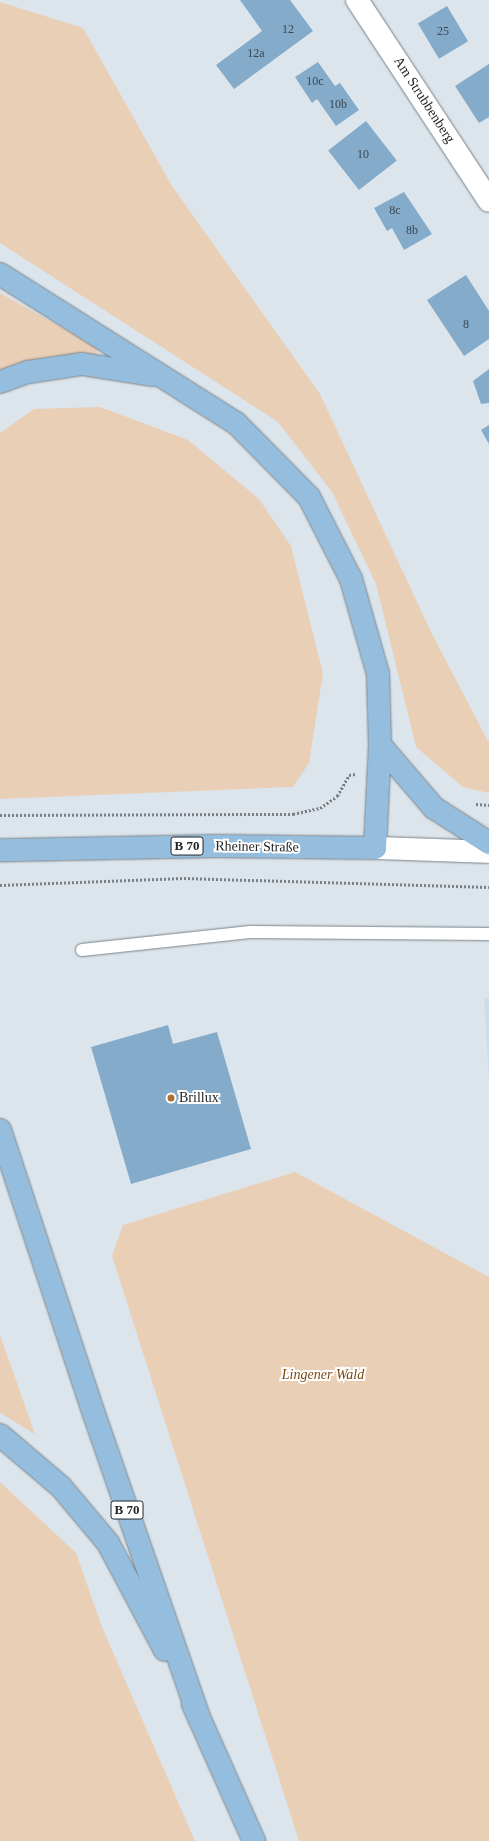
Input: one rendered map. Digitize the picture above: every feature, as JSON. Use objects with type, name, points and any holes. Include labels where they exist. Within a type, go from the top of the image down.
[{"type":"main road","points":[[0,274],[236,423],[309,497],[351,579],[378,674],[380,745],[375,848]]},
{"type":"main road","points":[[0,382],[28,372],[82,364],[161,376]]},
{"type":"main road","points":[[380,745],[434,808],[489,843]]},
{"type":"main road","name":"Rheiner Straße","points":[[0,850],[216,846],[375,848]]},
{"type":"main road","name":"B 70","points":[[0,1130],[94,1414],[200,1716],[254,1841]]},
{"type":"main road","points":[[0,1435],[61,1487],[108,1543],[200,1716]]},
{"type":"street","name":"Am Strubbenberg","points":[[357,0],[489,201]]},
{"type":"street","name":"Rheiner Straße","points":[[375,848],[489,852]]},
{"type":"lane","points":[[82,950],[250,932],[489,934]]},
{"type":"path","points":[[0,814],[293,814],[320,808],[337,796],[349,775],[378,773]]},
{"type":"path","points":[[471,804],[489,805]]},
{"type":"path","points":[[0,885],[184,878],[489,887]]},
{"type":"shaded area","points":[[484,998],[489,998],[489,1080]]},
{"type":"green space","points":[[0,2],[83,28],[172,186],[320,394],[431,632],[489,743],[489,793],[463,787],[416,747],[376,584],[332,492],[278,422],[0,243]]},
{"type":"green space","points":[[0,293],[97,347],[97,355],[47,357],[0,372]]},
{"type":"green space","points":[[100,407],[188,440],[259,499],[291,546],[323,673],[309,763],[293,787],[0,799],[0,433],[34,409]]},
{"type":"green space","name":"Lingener Wald","points":[[295,1172],[489,1277],[489,1841],[299,1841],[112,1256],[123,1225]]},
{"type":"green space","points":[[0,1335],[35,1434],[0,1413]]},
{"type":"green space","points":[[0,1482],[76,1553],[102,1627],[195,1841],[0,1841]]},
{"type":"building","points":[[240,0],[290,0],[313,31],[234,89],[216,65],[262,31]]},
{"type":"building","points":[[447,6],[468,41],[439,59],[418,24]]},
{"type":"building","points":[[318,62],[335,86],[340,83],[359,110],[336,126],[317,99],[312,103],[295,77]]},
{"type":"building","points":[[489,64],[489,117],[479,123],[455,86]]},
{"type":"building","points":[[366,121],[397,160],[359,190],[328,151]]},
{"type":"building","points":[[404,192],[432,234],[404,250],[392,228],[387,231],[374,208]]},
{"type":"building","points":[[466,275],[489,311],[489,339],[464,356],[427,300]]},
{"type":"building","points":[[489,369],[489,403],[481,404],[473,381]]},
{"type":"building","points":[[489,425],[489,444],[481,430]]},
{"type":"building","name":"Brillux","points":[[168,1025],[173,1044],[217,1032],[251,1149],[131,1184],[91,1047]]},
{"type":"place","name":"Brillux","points":[[171,1098]]}]
